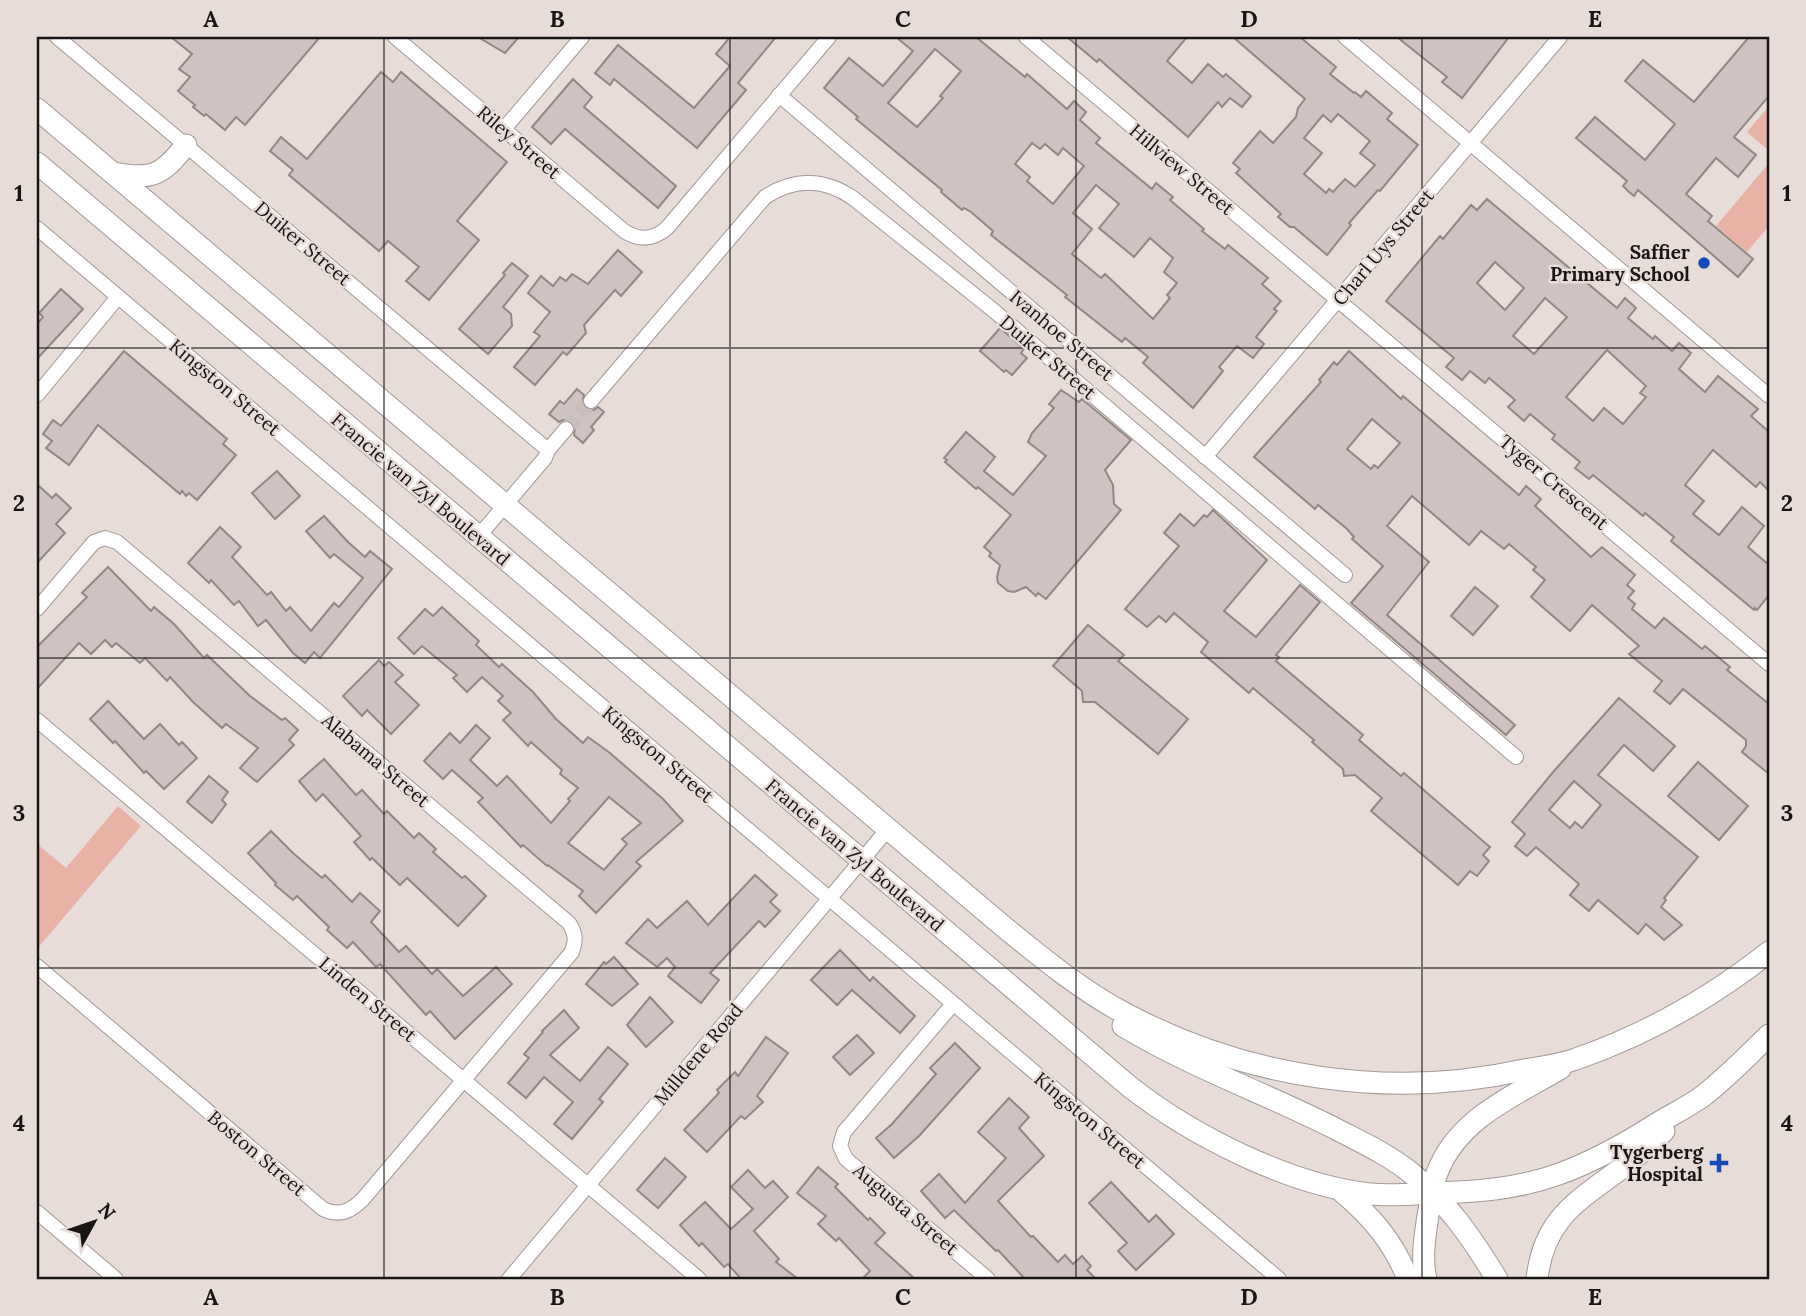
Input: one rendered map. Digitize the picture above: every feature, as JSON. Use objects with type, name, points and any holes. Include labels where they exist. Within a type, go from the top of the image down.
[{"type":"main road","name":"Francie van Zyl Boulevard","points":[[37,109],[1004,928],[1059,970],[1124,1013],[1206,1049],[1275,1069],[1357,1082],[1435,1083],[1501,1076],[1574,1060],[1667,1020],[1769,952]]},
{"type":"main road","points":[[111,172],[134,177],[152,176],[165,169],[186,145]]},
{"type":"main road","name":"Francie van Zyl Boulevard","points":[[37,163],[1149,1102],[1208,1138],[1245,1156],[1339,1189],[1396,1196],[1470,1193],[1522,1184],[1557,1175],[1621,1146],[1702,1097],[1769,1035]]},
{"type":"main road","points":[[1004,928],[1054,978],[1103,1014],[1179,1058],[1305,1113],[1381,1152],[1410,1172],[1460,1221],[1497,1279]]},
{"type":"main road","points":[[1426,1279],[1423,1267],[1424,1242],[1432,1193],[1440,1165],[1454,1144],[1482,1114],[1574,1060]]},
{"type":"main road","points":[[1537,1279],[1539,1260],[1559,1220],[1580,1198],[1628,1163],[1702,1097]]},
{"type":"main road","points":[[1339,1189],[1362,1208],[1382,1230],[1408,1279]]},
{"type":"street","name":"Duiker Street","points":[[57,37],[548,450]]},
{"type":"street","name":"Riley Street","points":[[395,37],[632,236],[648,238],[667,228],[779,95]]},
{"type":"street","points":[[504,130],[582,37]]},
{"type":"street","points":[[779,95],[829,37]]},
{"type":"street","name":"Hillview Street","points":[[1026,37],[1339,300]]},
{"type":"street","points":[[1345,37],[1769,396]]},
{"type":"street","name":"Charl Uys Street","points":[[1205,457],[1560,37]]},
{"type":"street","name":"Ivanhoe Street","points":[[779,95],[1345,575]]},
{"type":"street","name":"Duiker Street","points":[[591,401],[765,197],[793,184],[812,182],[832,186],[853,198],[993,310],[1516,757]]},
{"type":"street","name":"Kingston Street","points":[[37,228],[1279,1279]]},
{"type":"street","points":[[37,396],[118,297]]},
{"type":"street","name":"Tyger Crescent","points":[[1339,300],[1769,664]]},
{"type":"street","points":[[478,537],[566,429]]},
{"type":"street","name":"Alabama Street","points":[[37,609],[94,542],[105,538],[117,542],[569,923],[575,932],[576,942],[572,952],[464,1080]]},
{"type":"street","name":"Linden Street","points":[[37,720],[699,1279]]},
{"type":"street","name":"Milldene Road","points":[[509,1279],[888,829]]},
{"type":"street","name":"Boston Street","points":[[37,966],[323,1209],[334,1214],[344,1213],[363,1199],[464,1080]]},
{"type":"street","name":"Augusta Street","points":[[953,1004],[844,1132],[840,1146],[846,1159],[988,1279]]},
{"type":"street","points":[[37,1212],[116,1279]]},
{"type":"shaded area","points":[[1769,106],[1769,151],[1747,132]]},
{"type":"shaded area","points":[[1769,163],[1769,226],[1747,252],[1716,226]]},
{"type":"shaded area","points":[[118,806],[141,826],[37,949],[37,844],[66,868]]},
{"type":"building","points":[[171,37],[320,37],[245,125],[236,117],[225,130],[193,107],[195,105],[178,91],[190,77],[179,69],[192,54]]},
{"type":"building","points":[[478,37],[519,37],[505,53]]},
{"type":"building","points":[[730,37],[776,37],[738,83],[746,90],[697,148],[614,79],[610,85],[595,73],[618,45],[694,108],[730,66],[716,54]]},
{"type":"building","points":[[896,37],[976,37],[1025,77],[1027,74],[1067,109],[1074,101],[1086,112],[1080,120],[1100,138],[1096,143],[1152,189],[1156,183],[1173,197],[1170,200],[1204,229],[1202,231],[1225,249],[1228,245],[1268,278],[1262,284],[1281,301],[1274,309],[1277,311],[1256,337],[1264,344],[1253,358],[1237,346],[1219,367],[1223,371],[1193,408],[1143,363],[1148,357],[1125,338],[1122,342],[1065,297],[1067,295],[991,235],[993,231],[971,212],[964,208],[962,210],[824,88],[849,58],[883,86],[913,51]],"holes":[[[935,49],[961,71],[940,96],[943,98],[917,127],[888,103]],[[1032,143],[1040,149],[1045,144],[1058,155],[1063,148],[1084,166],[1053,204],[1027,181],[1030,177],[1015,164]],[[1096,185],[1119,204],[1099,228],[1134,257],[1150,238],[1173,258],[1164,272],[1177,283],[1167,295],[1170,298],[1153,319],[1105,274],[1101,278],[1072,254],[1092,229],[1073,213]]]},
{"type":"building","points":[[1067,37],[1187,37],[1167,61],[1192,83],[1208,64],[1223,77],[1226,74],[1251,96],[1242,107],[1230,98],[1222,107],[1218,102],[1188,137],[1099,59],[1097,62]]},
{"type":"building","points":[[1233,37],[1300,37],[1336,67],[1330,74],[1361,97],[1366,91],[1392,113],[1387,119],[1418,145],[1349,223],[1351,225],[1327,255],[1278,217],[1281,214],[1236,173],[1240,169],[1233,163],[1260,131],[1273,143],[1296,117],[1298,108],[1305,99]],"holes":[[[1338,114],[1370,141],[1360,153],[1375,165],[1355,187],[1345,179],[1333,192],[1329,189],[1326,193],[1304,174],[1322,153],[1304,138],[1323,115],[1331,122]]]},
{"type":"building","points":[[1397,37],[1509,37],[1462,98],[1442,82],[1447,77]]},
{"type":"building","points":[[1749,37],[1769,37],[1769,96],[1734,137],[1756,155],[1738,177],[1716,158],[1686,194],[1712,216],[1708,221],[1753,259],[1738,277],[1638,190],[1634,196],[1628,191],[1623,186],[1627,181],[1576,138],[1595,117],[1645,160],[1675,124],[1625,81],[1643,60],[1694,102]]},
{"type":"building","points":[[381,72],[393,82],[401,72],[507,162],[457,221],[479,240],[429,300],[406,281],[419,267],[388,241],[379,251],[289,175],[293,170],[270,151],[281,137],[307,159]]},
{"type":"building","points":[[573,79],[592,97],[584,107],[676,186],[658,208],[565,129],[551,144],[532,127]]},
{"type":"building","points":[[1487,199],[1617,308],[1625,298],[1636,308],[1628,318],[1653,339],[1655,336],[1672,351],[1679,343],[1691,353],[1679,369],[1705,392],[1718,376],[1758,409],[1751,416],[1769,432],[1769,491],[1760,482],[1756,487],[1713,450],[1685,485],[1704,501],[1693,514],[1719,535],[1742,507],[1764,526],[1748,547],[1769,565],[1769,595],[1757,610],[1671,541],[1674,537],[1645,513],[1643,516],[1593,475],[1589,479],[1575,468],[1580,462],[1552,439],[1555,435],[1530,414],[1524,421],[1508,407],[1515,400],[1489,378],[1485,383],[1470,371],[1462,380],[1446,367],[1454,358],[1386,301],[1440,236],[1443,239],[1471,205],[1477,210]],"holes":[[[1495,262],[1524,288],[1505,310],[1477,283]],[[1545,298],[1567,317],[1534,354],[1513,336]],[[1607,350],[1646,386],[1640,393],[1646,397],[1623,424],[1604,408],[1593,421],[1566,397]]]},
{"type":"building","points":[[618,250],[642,272],[621,296],[615,290],[584,325],[586,333],[567,355],[563,352],[535,385],[514,367],[540,336],[534,332],[550,312],[528,293],[541,276],[553,286],[560,277],[566,281],[572,274],[588,284]]},
{"type":"building","points":[[512,263],[528,276],[503,307],[511,314],[512,326],[488,354],[459,329]]},
{"type":"building","points":[[61,289],[83,309],[37,359],[37,324],[43,317],[39,313]]},
{"type":"building","points":[[1000,328],[1024,349],[1021,353],[1027,358],[1012,375],[1006,370],[1004,372],[980,351]]},
{"type":"building","points":[[124,351],[227,439],[223,444],[236,455],[197,500],[189,493],[186,496],[182,491],[180,494],[98,425],[69,465],[46,448],[52,441],[43,434],[53,420],[61,426]]},
{"type":"building","points":[[1349,351],[1401,399],[1403,396],[1519,495],[1526,486],[1541,499],[1535,506],[1591,557],[1602,547],[1635,575],[1627,585],[1634,591],[1628,598],[1635,604],[1632,609],[1655,628],[1664,618],[1702,649],[1705,646],[1730,667],[1727,670],[1769,704],[1769,774],[1742,752],[1746,740],[1683,689],[1670,704],[1654,691],[1662,681],[1629,654],[1639,646],[1592,605],[1570,631],[1531,597],[1545,580],[1533,570],[1536,567],[1509,544],[1504,549],[1481,531],[1469,545],[1412,496],[1387,526],[1429,562],[1387,615],[1515,725],[1506,735],[1351,603],[1383,566],[1352,539],[1354,537],[1347,529],[1318,505],[1315,509],[1254,457],[1321,382],[1319,380],[1334,362],[1337,365]],"holes":[[[1372,419],[1400,443],[1378,468],[1374,465],[1371,469],[1347,449]]]},
{"type":"building","points":[[577,389],[584,395],[582,404],[585,409],[594,410],[598,407],[604,412],[591,427],[594,430],[583,443],[574,435],[575,426],[572,421],[559,422],[549,414],[560,401],[564,404]]},
{"type":"building","points":[[1061,390],[1079,402],[1082,399],[1131,440],[1105,470],[1113,485],[1114,504],[1121,510],[1046,599],[1038,593],[1036,596],[1026,587],[1014,592],[998,583],[1000,565],[989,556],[991,553],[984,547],[1011,515],[978,487],[976,489],[945,462],[947,460],[944,458],[966,432],[995,457],[984,471],[1013,495],[1046,456],[1028,442],[1032,433],[1054,408],[1049,404]]},
{"type":"building","points":[[277,471],[300,496],[275,519],[252,493]]},
{"type":"building","points":[[37,484],[52,498],[56,494],[71,508],[56,524],[65,533],[37,563]]},
{"type":"building","points":[[1213,510],[1267,560],[1224,611],[1256,637],[1300,585],[1320,602],[1276,655],[1279,657],[1276,661],[1363,735],[1359,740],[1401,776],[1404,773],[1490,847],[1483,855],[1489,861],[1477,876],[1470,871],[1458,885],[1371,811],[1382,798],[1355,775],[1344,776],[1343,769],[1312,742],[1314,740],[1253,688],[1249,693],[1201,652],[1208,642],[1174,613],[1166,622],[1159,616],[1147,627],[1125,609],[1179,546],[1164,533],[1180,514],[1194,526]]},
{"type":"building","points":[[324,516],[365,557],[370,551],[392,569],[320,658],[314,652],[305,663],[293,653],[266,620],[258,626],[239,601],[234,605],[211,580],[209,583],[188,563],[220,527],[241,547],[232,557],[267,595],[271,592],[286,611],[290,607],[311,631],[334,603],[339,607],[363,578],[334,554],[330,558],[306,531]]},
{"type":"building","points":[[108,567],[151,611],[154,607],[174,624],[204,658],[207,655],[250,696],[282,720],[285,718],[298,730],[289,740],[294,745],[257,782],[240,768],[258,748],[226,724],[222,728],[170,677],[167,681],[145,658],[140,663],[116,643],[112,647],[105,640],[91,654],[79,643],[37,689],[37,647],[87,597],[82,593]]},
{"type":"building","points":[[1475,587],[1498,606],[1473,635],[1451,616]]},
{"type":"building","points":[[442,607],[479,641],[476,645],[499,667],[502,664],[533,692],[556,719],[583,743],[588,737],[610,753],[663,799],[683,821],[636,862],[641,866],[596,913],[579,896],[583,891],[523,845],[521,847],[478,802],[483,798],[452,770],[443,779],[424,761],[450,733],[460,743],[476,725],[490,738],[470,760],[497,786],[507,776],[551,823],[578,788],[560,774],[562,770],[531,742],[528,746],[503,720],[511,713],[498,701],[503,696],[482,677],[467,692],[453,678],[457,675],[422,646],[414,654],[398,638],[425,609],[433,616]],"holes":[[[609,797],[641,823],[622,839],[627,844],[604,870],[568,843]]]},
{"type":"building","points":[[1088,625],[1124,655],[1118,661],[1188,719],[1158,754],[1095,702],[1083,702],[1082,691],[1053,666]]},
{"type":"building","points":[[379,660],[384,666],[389,662],[403,675],[395,682],[419,705],[391,734],[367,710],[362,716],[343,696]]},
{"type":"building","points":[[1619,698],[1675,746],[1653,771],[1624,745],[1598,775],[1698,857],[1664,898],[1666,900],[1661,907],[1682,925],[1664,940],[1646,924],[1638,934],[1598,900],[1589,911],[1570,895],[1579,884],[1536,847],[1527,856],[1515,846],[1525,834],[1512,822]],"holes":[[[1574,781],[1601,805],[1582,828],[1575,822],[1570,828],[1549,810]]]},
{"type":"building","points":[[108,701],[144,739],[160,724],[179,745],[182,742],[197,758],[164,789],[146,771],[144,773],[115,741],[113,743],[90,719]]},
{"type":"building","points":[[324,759],[356,795],[362,790],[384,814],[387,811],[414,838],[419,833],[436,849],[433,852],[486,896],[458,926],[407,878],[400,885],[372,858],[370,860],[354,842],[361,836],[323,794],[316,801],[299,781]]},
{"type":"building","points":[[1698,762],[1748,806],[1719,840],[1668,796]]},
{"type":"building","points":[[209,776],[228,792],[222,800],[226,804],[212,823],[187,802]]},
{"type":"building","points":[[271,831],[322,878],[325,875],[352,902],[360,893],[380,911],[371,922],[399,952],[406,946],[432,974],[437,969],[463,996],[496,967],[512,984],[455,1039],[430,1011],[426,1015],[380,964],[376,967],[353,942],[347,948],[297,896],[293,900],[275,885],[248,853]]},
{"type":"building","points":[[755,875],[777,895],[770,902],[780,911],[765,927],[759,921],[710,973],[719,980],[701,1003],[668,976],[675,967],[667,958],[657,967],[626,943],[648,919],[657,928],[687,901],[708,925]]},
{"type":"building","points":[[840,950],[870,981],[873,977],[915,1016],[900,1033],[852,990],[837,1005],[811,980]]},
{"type":"building","points":[[614,957],[638,984],[612,1006],[586,984],[604,962],[606,964]]},
{"type":"building","points":[[650,997],[673,1022],[646,1047],[627,1025]]},
{"type":"building","points":[[564,1010],[579,1028],[550,1055],[580,1081],[608,1047],[628,1064],[599,1099],[603,1102],[572,1139],[554,1124],[573,1102],[544,1077],[526,1098],[508,1083],[529,1058],[524,1054],[542,1031]]},
{"type":"building","points":[[857,1035],[874,1053],[850,1075],[833,1057]]},
{"type":"building","points":[[766,1037],[788,1053],[757,1096],[763,1102],[745,1119],[741,1116],[707,1152],[684,1130],[735,1072],[738,1076]]},
{"type":"building","points":[[955,1043],[980,1068],[919,1136],[894,1158],[876,1138],[936,1074],[930,1068]]},
{"type":"building","points":[[1009,1098],[1029,1117],[1019,1128],[1044,1156],[998,1201],[1058,1262],[1065,1255],[1073,1264],[1082,1256],[1091,1266],[1087,1270],[1096,1279],[1025,1279],[954,1210],[945,1218],[921,1191],[939,1174],[965,1203],[1006,1158],[978,1132]]},
{"type":"building","points":[[665,1158],[686,1177],[658,1208],[637,1190]]},
{"type":"building","points":[[818,1167],[838,1184],[835,1187],[868,1220],[870,1218],[885,1233],[875,1243],[915,1279],[862,1279],[870,1271],[839,1238],[836,1241],[818,1224],[826,1216],[797,1193]]},
{"type":"building","points":[[748,1170],[765,1188],[773,1181],[788,1197],[754,1231],[779,1259],[776,1262],[798,1279],[741,1279],[728,1264],[724,1267],[702,1243],[699,1246],[680,1225],[705,1202],[731,1229],[753,1209],[731,1187]]},
{"type":"building","points":[[1111,1182],[1149,1222],[1156,1215],[1174,1234],[1136,1270],[1118,1251],[1127,1243],[1089,1203]]},
{"type":"tunnel","points":[[566,429],[591,401]]},
{"type":"place","name":"Saffier Primary School","points":[[1704,263]]},
{"type":"place","name":"Tygerberg Hospital","points":[[1719,1163]]}]
